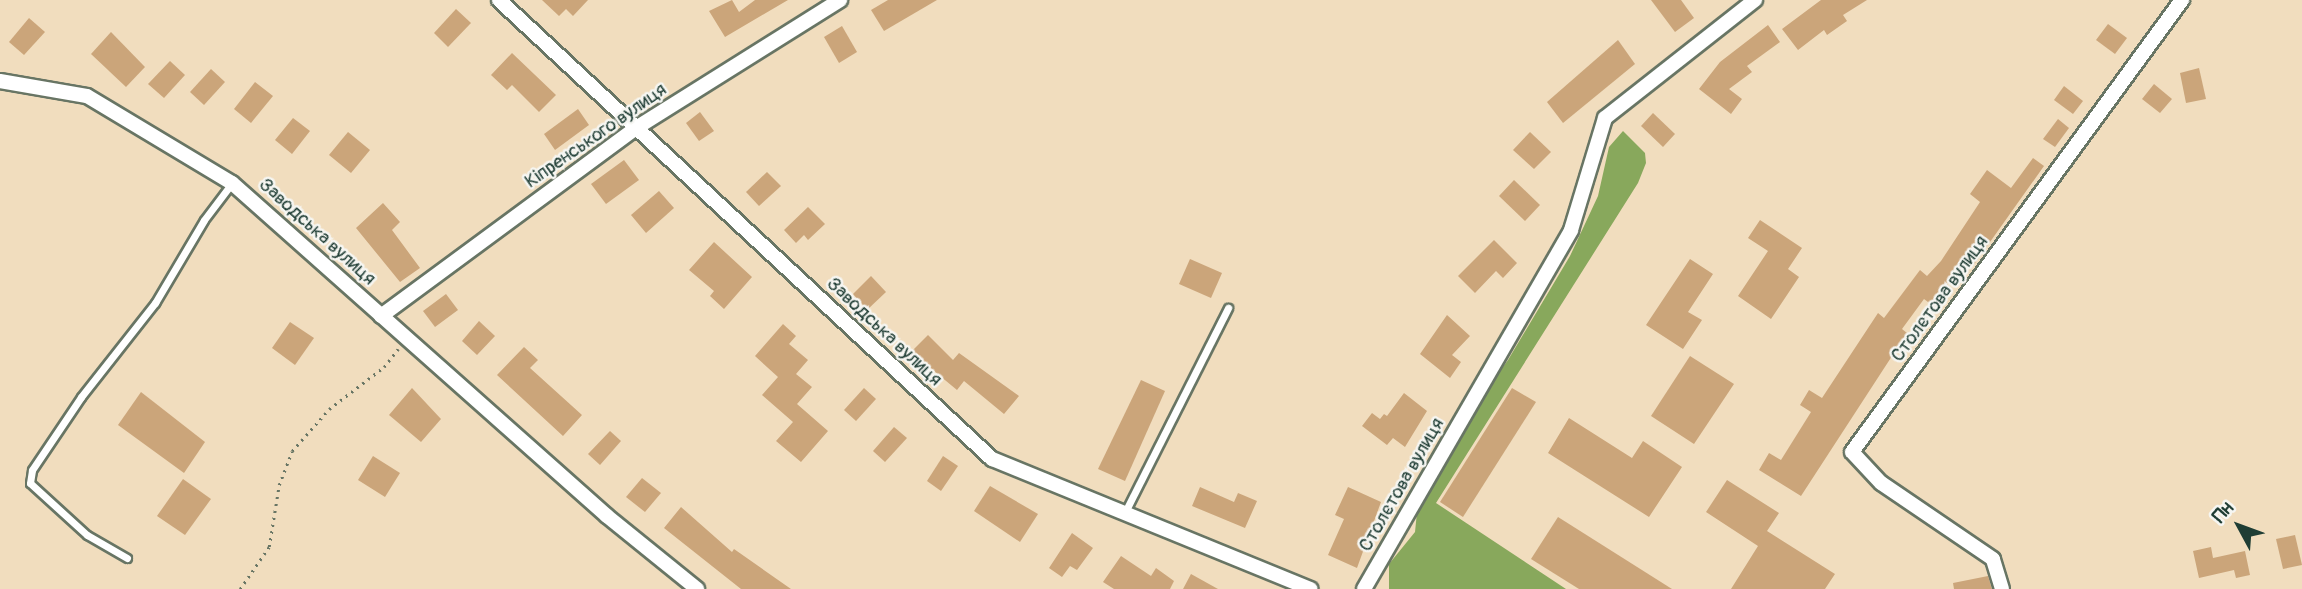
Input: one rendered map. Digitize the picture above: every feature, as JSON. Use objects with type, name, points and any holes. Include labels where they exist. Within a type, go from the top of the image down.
[{"type":"street","name":"Заводська вулиця","points":[[499,0],[992,459],[1310,589]]},
{"type":"street","name":"Кіпренського вулиця","points":[[381,316],[636,128],[841,0]]},
{"type":"street","name":"Столєтова вулиця","points":[[1364,589],[1571,230],[1605,118],[1755,0]]},
{"type":"street","name":"Столєтова вулиця","points":[[2001,589],[1993,559],[1881,483],[1852,452],[2182,0]]},
{"type":"street","name":"Заводська вулиця","points":[[0,81],[87,96],[232,183],[402,336],[696,589]]},
{"type":"lane","points":[[127,558],[87,535],[30,483],[32,470],[81,397],[155,303],[204,220],[232,183]]},
{"type":"lane","points":[[1124,515],[1228,308]]},
{"type":"path","points":[[240,589],[269,547],[279,485],[292,451],[329,410],[384,367],[402,336]]},
{"type":"green space","points":[[1623,131],[1645,153],[1646,163],[1638,183],[1436,503],[1566,589],[1389,589],[1389,564],[1415,532],[1417,512],[1471,410],[1508,360],[1570,256],[1598,196],[1609,147]]},
{"type":"building","points":[[542,0],[588,0],[573,16],[566,9],[559,16]]},
{"type":"building","points":[[732,0],[739,12],[755,0],[788,0],[725,37],[709,11]]},
{"type":"building","points":[[888,0],[937,0],[884,31],[871,10]]},
{"type":"building","points":[[1651,0],[1681,0],[1694,18],[1675,32]]},
{"type":"building","points":[[1821,0],[1867,0],[1843,15],[1847,21],[1827,35],[1824,30],[1798,50],[1782,29]]},
{"type":"building","points":[[456,9],[471,23],[448,47],[434,33]]},
{"type":"building","points":[[29,18],[45,32],[24,55],[9,42]]},
{"type":"building","points":[[2108,24],[2127,38],[2115,54],[2096,40]]},
{"type":"building","points":[[1768,25],[1780,42],[1747,66],[1752,72],[1729,89],[1742,99],[1731,114],[1699,89],[1720,62]]},
{"type":"building","points":[[842,26],[857,52],[839,63],[824,37]]},
{"type":"building","points":[[111,32],[145,67],[126,87],[91,54]]},
{"type":"building","points":[[1618,40],[1635,64],[1563,123],[1547,102]]},
{"type":"building","points":[[512,53],[556,95],[539,112],[512,85],[507,90],[491,75]]},
{"type":"building","points":[[170,61],[185,75],[164,98],[148,84]]},
{"type":"building","points":[[2199,68],[2206,99],[2186,103],[2180,73]]},
{"type":"building","points":[[211,69],[225,82],[204,105],[190,92]]},
{"type":"building","points":[[255,82],[273,96],[251,123],[234,109]]},
{"type":"building","points":[[2154,84],[2172,99],[2160,113],[2142,99]]},
{"type":"building","points":[[2064,86],[2083,101],[2073,114],[2054,100]]},
{"type":"building","points":[[578,109],[589,125],[555,150],[544,134]]},
{"type":"building","points":[[700,112],[714,131],[699,141],[686,123]]},
{"type":"building","points":[[1653,113],[1675,134],[1663,147],[1641,126]]},
{"type":"building","points":[[293,118],[310,131],[292,154],[275,140]]},
{"type":"building","points":[[2058,119],[2069,128],[2055,147],[2043,139]]},
{"type":"building","points":[[348,132],[370,150],[351,173],[329,155]]},
{"type":"building","points":[[1530,132],[1551,152],[1534,169],[1513,150]]},
{"type":"building","points":[[2033,158],[2044,166],[1973,266],[1965,261],[1932,305],[1924,299],[1902,329],[1907,333],[1801,496],[1759,470],[1769,453],[1781,460],[1811,412],[1800,405],[1809,390],[1822,398],[1878,313],[1884,318],[1920,270],[1927,276],[1941,261],[1980,202],[1970,194],[1987,170],[2011,188]]},
{"type":"building","points":[[624,160],[639,180],[606,204],[591,184]]},
{"type":"building","points":[[767,172],[781,186],[759,206],[746,192]]},
{"type":"building","points":[[1514,180],[1540,205],[1525,221],[1499,196]]},
{"type":"building","points":[[659,191],[674,208],[646,233],[631,215]]},
{"type":"building","points":[[383,203],[400,222],[392,230],[420,268],[400,282],[356,228]]},
{"type":"building","points":[[808,207],[825,224],[808,240],[804,235],[796,243],[784,230]]},
{"type":"building","points":[[1760,220],[1802,248],[1788,269],[1799,277],[1771,319],[1738,296],[1768,251],[1748,238]]},
{"type":"building","points":[[1494,240],[1517,263],[1503,278],[1496,271],[1475,293],[1458,276]]},
{"type":"building","points":[[714,242],[752,277],[724,309],[710,296],[714,291],[689,270]]},
{"type":"building","points":[[1190,259],[1222,273],[1211,298],[1179,284]]},
{"type":"building","points":[[1690,259],[1713,274],[1688,312],[1702,320],[1683,349],[1646,325]]},
{"type":"building","points":[[871,276],[886,292],[867,310],[853,294]]},
{"type":"building","points":[[446,294],[458,310],[435,327],[423,311]]},
{"type":"building","points":[[1447,315],[1470,336],[1452,355],[1461,362],[1450,378],[1420,354]]},
{"type":"building","points":[[479,321],[495,336],[477,355],[462,341]]},
{"type":"building","points":[[290,322],[314,338],[295,365],[272,348]]},
{"type":"building","points":[[783,324],[796,336],[789,344],[808,360],[796,374],[812,387],[797,404],[828,431],[801,462],[776,441],[793,422],[762,395],[778,377],[755,356]]},
{"type":"building","points":[[928,335],[953,360],[959,353],[1019,396],[1004,414],[964,381],[957,390],[911,352]]},
{"type":"building","points":[[524,347],[538,360],[530,368],[582,415],[563,436],[497,375]]},
{"type":"building","points":[[1690,356],[1734,384],[1694,444],[1651,416]]},
{"type":"building","points":[[1141,380],[1165,391],[1125,481],[1098,469]]},
{"type":"building","points":[[412,388],[441,419],[421,442],[389,415]]},
{"type":"building","points":[[864,388],[876,399],[856,421],[844,410]]},
{"type":"building","points":[[1512,388],[1536,402],[1463,517],[1440,502]]},
{"type":"building","points":[[141,392],[205,442],[184,473],[118,425]]},
{"type":"building","points":[[1404,393],[1427,411],[1405,447],[1393,438],[1387,445],[1362,426],[1372,413],[1380,419],[1384,414],[1387,416]]},
{"type":"building","points":[[1569,418],[1632,458],[1643,441],[1682,467],[1649,517],[1548,453]]},
{"type":"building","points":[[894,427],[907,438],[885,462],[873,451]]},
{"type":"building","points":[[610,431],[621,441],[600,465],[588,454]]},
{"type":"building","points":[[373,456],[400,473],[385,497],[358,480]]},
{"type":"building","points":[[943,456],[958,466],[941,491],[927,481]]},
{"type":"building","points":[[642,478],[661,493],[645,512],[626,497]]},
{"type":"building","points":[[183,479],[211,499],[185,535],[157,516]]},
{"type":"building","points":[[1727,480],[1779,513],[1767,531],[1835,574],[1825,589],[1731,589],[1758,546],[1706,512]]},
{"type":"building","points":[[990,486],[1038,514],[1020,542],[974,511]]},
{"type":"building","points":[[1200,487],[1234,502],[1238,493],[1257,501],[1245,528],[1192,506]]},
{"type":"building","points":[[1348,487],[1381,502],[1357,568],[1328,555],[1344,519],[1335,515]]},
{"type":"building","points":[[681,507],[732,552],[734,549],[791,589],[741,589],[664,528]]},
{"type":"building","points":[[1558,517],[1672,589],[1579,589],[1531,559]]},
{"type":"building","points":[[1072,533],[1093,548],[1077,570],[1070,566],[1062,577],[1049,568]]},
{"type":"building","points":[[2295,535],[2302,565],[2283,569],[2276,539]]},
{"type":"building","points":[[2211,547],[2213,558],[2245,551],[2250,575],[2236,578],[2234,570],[2199,578],[2193,551]]},
{"type":"building","points":[[1121,556],[1151,576],[1156,568],[1174,581],[1170,589],[1114,589],[1103,582]]},
{"type":"building","points":[[1191,574],[1218,589],[1183,589]]},
{"type":"building","points":[[1988,576],[1992,589],[1954,589],[1953,583]]}]
